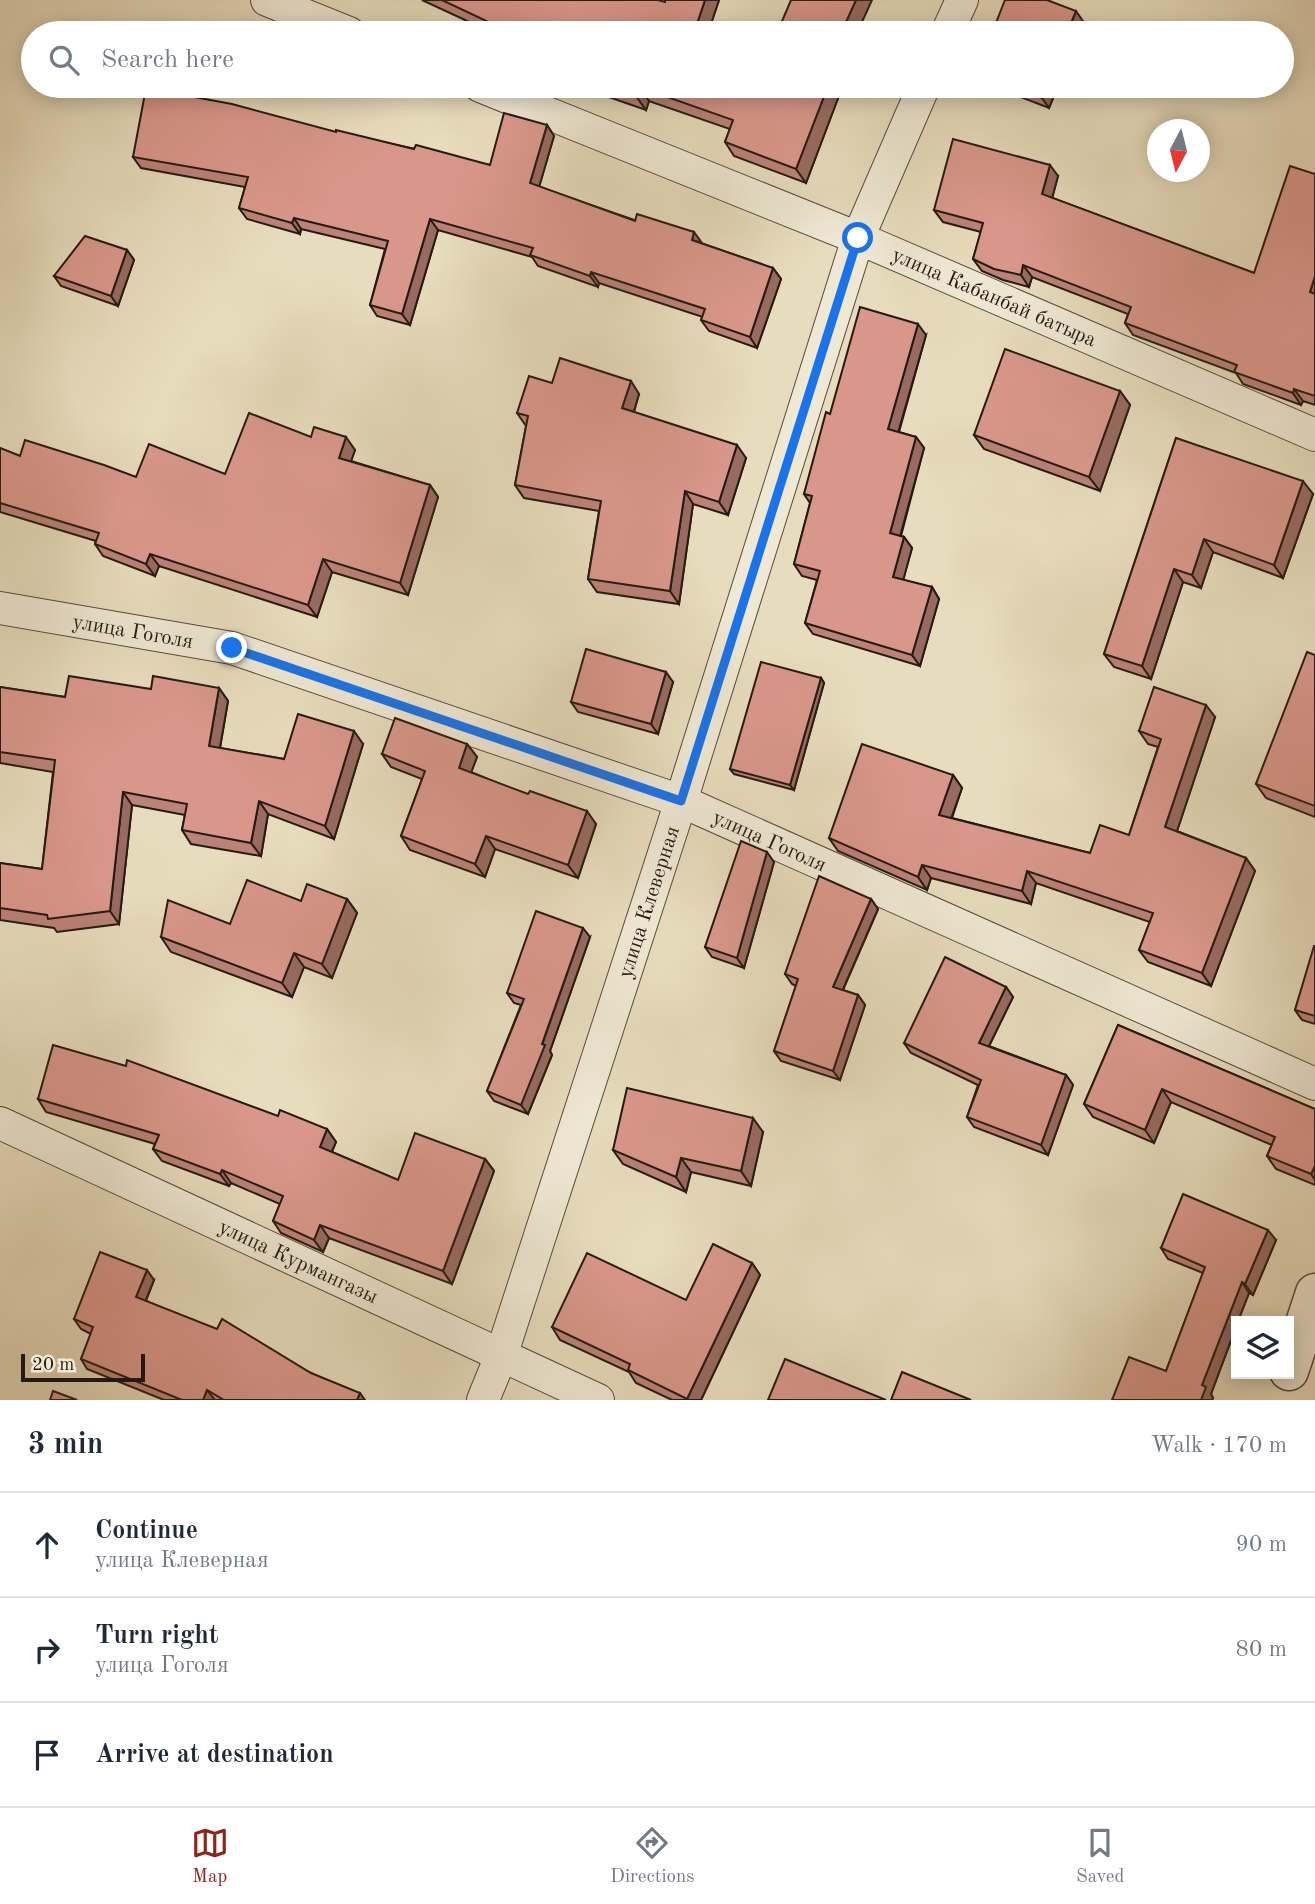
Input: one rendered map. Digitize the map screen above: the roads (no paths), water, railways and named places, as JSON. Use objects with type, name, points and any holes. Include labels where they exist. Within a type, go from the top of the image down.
[{"type":"street","points":[[267,0],[319,21]]},
{"type":"street","points":[[952,21],[961,0]]},
{"type":"street","name":"улица Кабанбай батыра","points":[[510,98],[858,238],[1315,435]]},
{"type":"street","name":"улица Клеверная","points":[[484,1400],[502,1356],[681,801],[858,238],[919,98]]},
{"type":"street","name":"улица Гоголя","points":[[0,608],[232,648],[681,801],[1315,1084]]},
{"type":"street","name":"улица Курмангазы","points":[[0,1123],[598,1400]]},
{"type":"street","points":[[1294,1354],[1315,1293]]},
{"type":"street","points":[[1279,1400],[1286,1379]]}]
